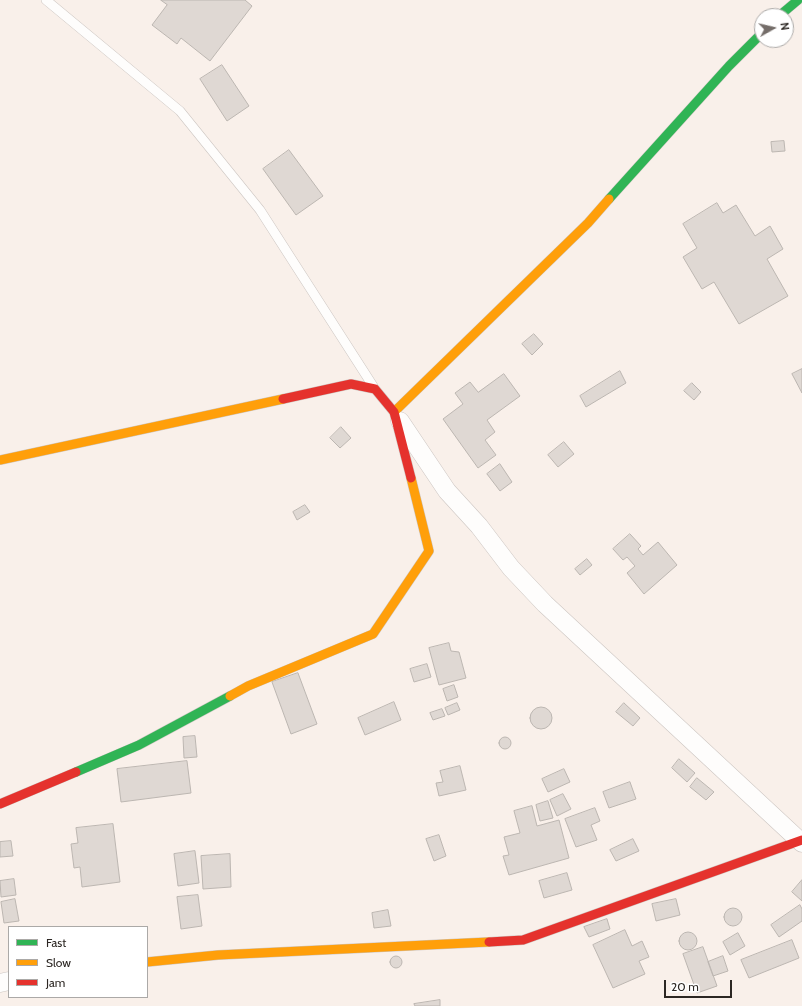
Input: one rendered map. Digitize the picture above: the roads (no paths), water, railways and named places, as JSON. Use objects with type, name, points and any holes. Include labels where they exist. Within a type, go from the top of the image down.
[{"type":"street","points":[[783,8],[798,0]]},
{"type":"street","points":[[394,412],[588,223],[703,95],[754,41]]},
{"type":"street","points":[[0,460],[350,384],[375,389],[394,412],[414,444],[447,491],[479,526],[511,568],[545,604],[801,841],[523,940],[218,955],[148,962]]},
{"type":"street","points":[[0,804],[139,745],[248,686],[374,634],[429,551],[394,412]]},
{"type":"lane","points":[[46,0],[180,111],[260,210],[375,389]]}]
